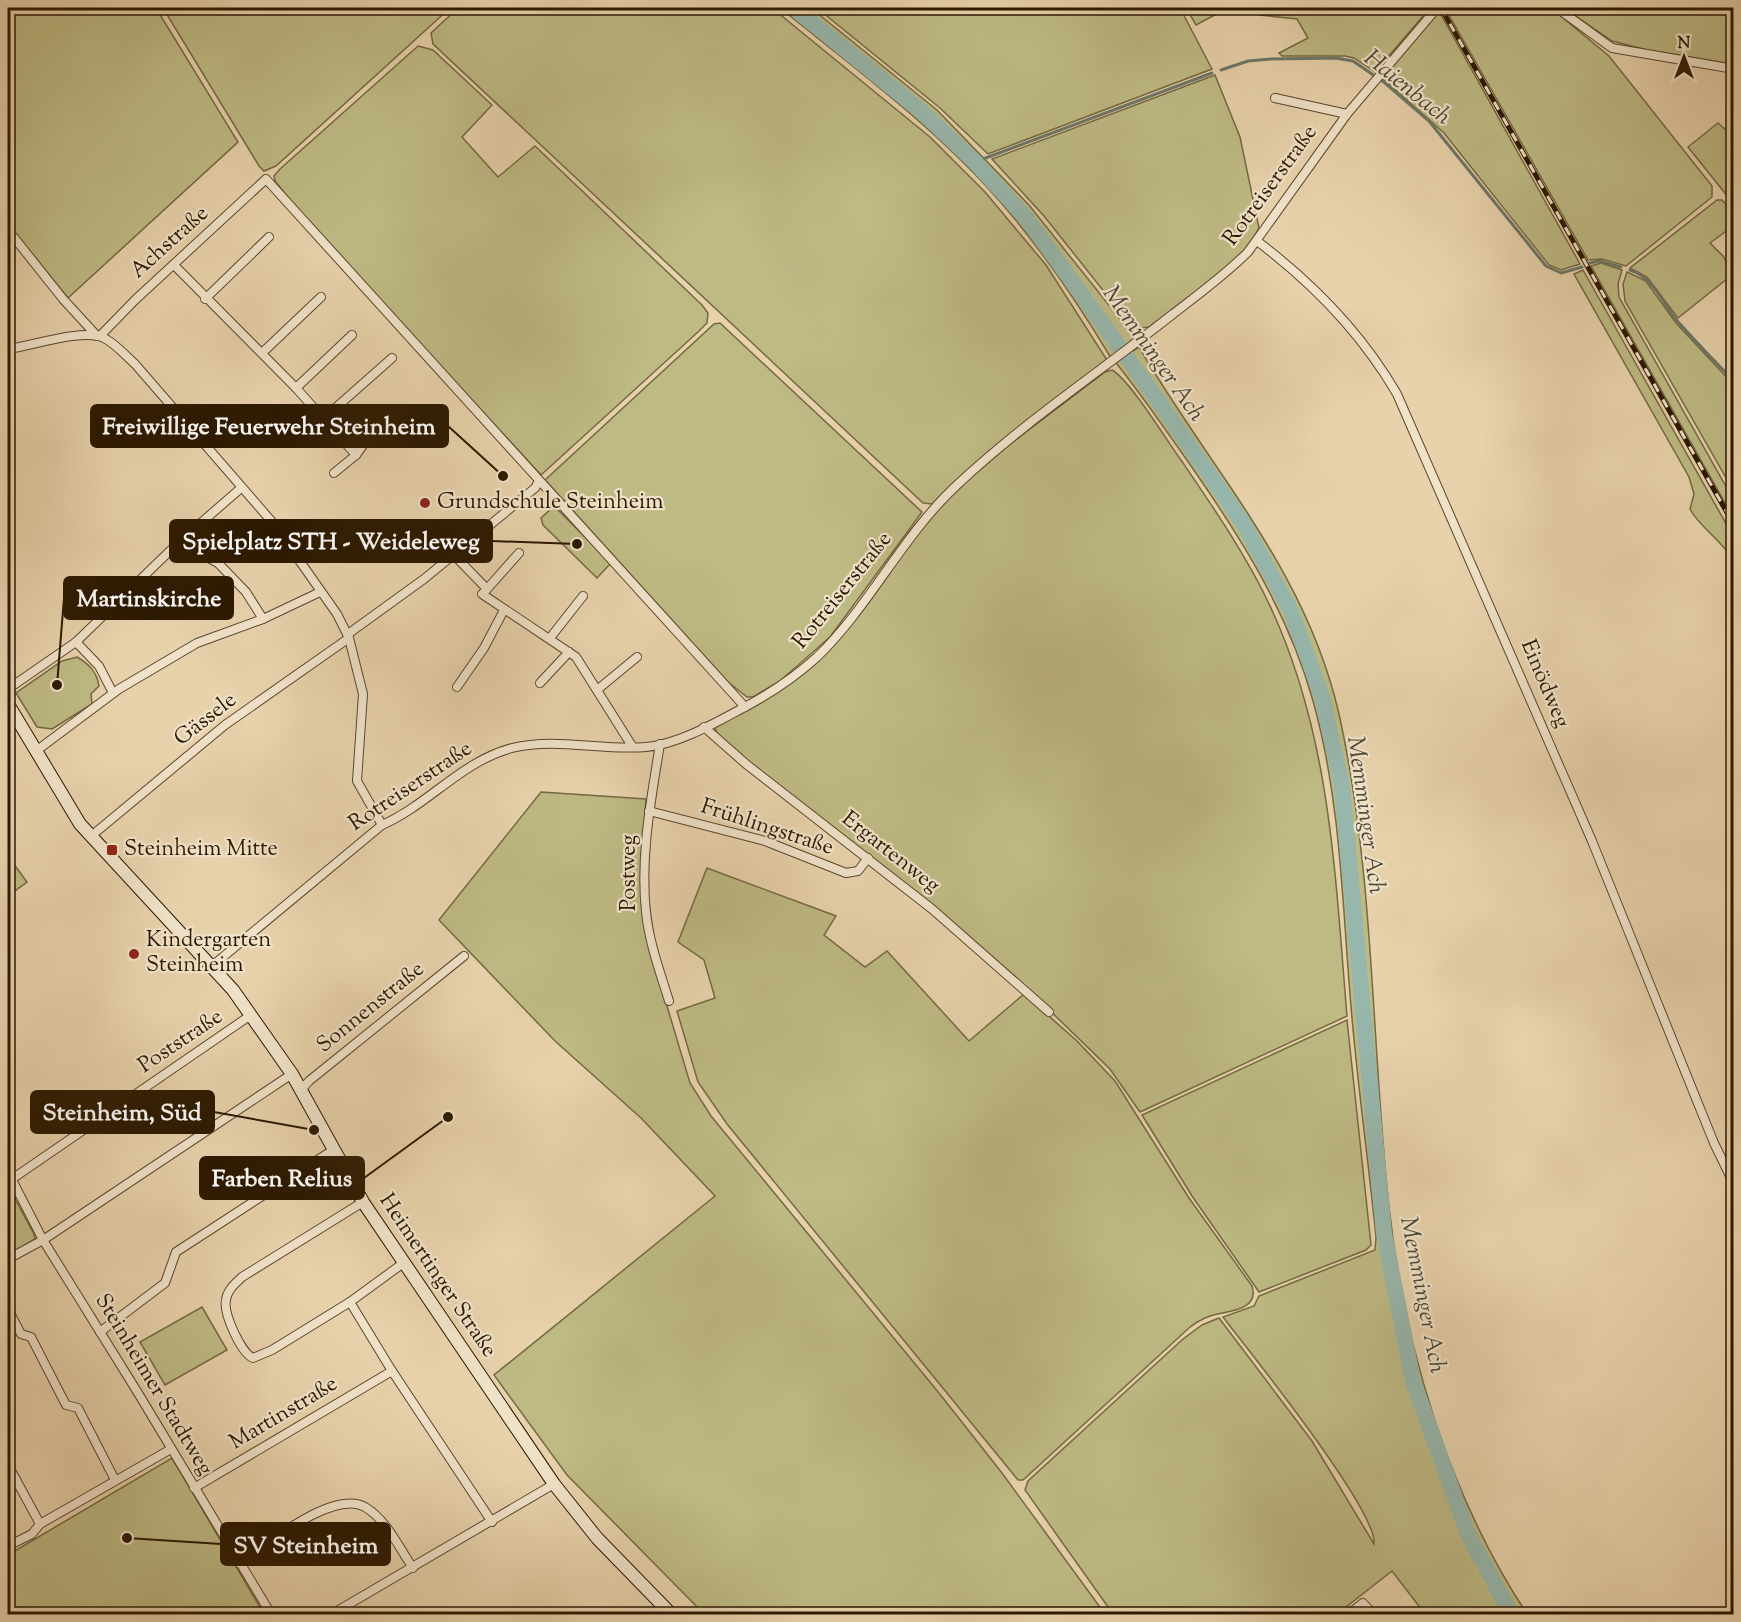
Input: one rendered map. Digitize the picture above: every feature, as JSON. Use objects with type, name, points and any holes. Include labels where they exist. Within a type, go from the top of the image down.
[{"type":"street","name":"Rotreiserstraße","points":[[212,966],[382,825],[401,817],[488,756],[550,743],[632,747],[660,744],[704,727],[745,707],[818,656],[841,630],[928,513],[956,486],[1008,441],[1229,270],[1257,241],[1347,114],[1437,8]]},
{"type":"street","points":[[1557,8],[1612,48],[1734,69]]},
{"type":"street","name":"Rotreiserstraße","points":[[1275,98],[1347,114]]},
{"type":"street","name":"Achstraße","points":[[98,336],[266,179],[539,481]]},
{"type":"street","points":[[8,230],[63,299],[98,336],[135,364],[273,523],[349,636],[363,694],[357,781],[382,825]]},
{"type":"street","points":[[205,299],[269,237]]},
{"type":"street","name":"Einödweg","points":[[1257,241],[1304,278],[1332,306],[1374,358],[1397,394],[1592,841],[1714,1143],[1734,1184]]},
{"type":"street","points":[[174,265],[205,299],[296,388],[356,455]]},
{"type":"street","points":[[262,353],[321,297]]},
{"type":"street","points":[[296,388],[352,335]]},
{"type":"street","points":[[8,349],[78,336],[98,336]]},
{"type":"street","points":[[323,419],[392,358]]},
{"type":"street","points":[[334,473],[356,455],[368,438]]},
{"type":"street","points":[[539,481],[745,707]]},
{"type":"street","name":"Gässele","points":[[90,837],[225,725],[349,636],[454,555],[526,495],[539,481]]},
{"type":"street","points":[[8,688],[76,642],[179,542],[241,488]]},
{"type":"street","points":[[179,542],[218,563],[246,592],[262,619]]},
{"type":"street","points":[[519,553],[483,594],[576,657],[632,747]]},
{"type":"street","points":[[454,555],[487,588]]},
{"type":"street","points":[[36,751],[114,693],[197,643],[262,619],[320,592]]},
{"type":"street","points":[[550,638],[583,596]]},
{"type":"street","points":[[456,687],[484,648],[504,610]]},
{"type":"street","points":[[76,642],[99,666],[114,693]]},
{"type":"street","points":[[540,683],[568,652]]},
{"type":"street","points":[[597,690],[637,657]]},
{"type":"street","name":"Heimertinger Straße","points":[[8,704],[72,814],[90,837],[212,966],[251,1015],[302,1089],[333,1150],[402,1264],[554,1484],[632,1576],[671,1614]]},
{"type":"street","name":"Ergartenweg","points":[[704,727],[746,764],[946,920],[1049,1012]]},
{"type":"street","name":"Postweg","points":[[660,744],[649,811],[645,865],[646,914],[669,1001]]},
{"type":"street","name":"Frühlingstraße","points":[[649,811],[765,841],[846,873],[858,871],[868,858]]},
{"type":"street","name":"Sonnenstraße","points":[[302,1089],[464,956]]},
{"type":"street","name":"Poststraße","points":[[10,1176],[251,1015]]},
{"type":"street","points":[[8,1259],[43,1240],[292,1074]]},
{"type":"street","points":[[100,1332],[165,1283],[176,1252],[333,1150]]},
{"type":"street","name":"Steinheimer Stadtweg","points":[[10,1176],[43,1240],[271,1614]]},
{"type":"street","points":[[363,1202],[242,1277],[229,1290],[225,1308],[245,1352],[253,1358],[272,1350],[350,1302],[402,1264]]},
{"type":"street","points":[[350,1302],[392,1371],[492,1522]]},
{"type":"street","points":[[8,1309],[21,1334],[31,1337],[66,1405],[78,1408],[115,1480]]},
{"type":"street","name":"Martinstraße","points":[[194,1488],[392,1371]]},
{"type":"street","points":[[8,1546],[32,1534],[40,1524],[171,1449]]},
{"type":"street","points":[[8,1465],[40,1524]]},
{"type":"street","points":[[332,1614],[554,1484]]},
{"type":"street","points":[[239,1563],[309,1517],[335,1505],[353,1503],[364,1507],[382,1521],[413,1568]]},
{"type":"street","points":[[1349,1614],[1363,1603],[1373,1614]]},
{"type":"shaded area","points":[[8,8],[156,8],[238,142],[68,298],[8,224]]},
{"type":"shaded area","points":[[163,8],[450,8],[276,166],[264,171]]},
{"type":"shaded area","points":[[458,8],[772,8],[930,137],[985,192],[1046,265],[1107,360],[988,452],[932,504],[923,503],[433,44],[431,33]]},
{"type":"shaded area","points":[[780,8],[811,8],[937,110],[1029,205],[1136,339],[1111,358],[1054,270],[1022,227],[987,187],[913,116]]},
{"type":"shaded area","points":[[817,8],[1180,8],[1212,69],[988,154],[940,108]]},
{"type":"shaded area","points":[[1186,8],[1228,8],[1196,25]]},
{"type":"shaded area","points":[[1255,8],[1430,8],[1375,72],[1354,58],[1345,56],[1282,56],[1279,53],[1308,38],[1297,19],[1259,15]]},
{"type":"shaded area","points":[[1445,8],[1551,8],[1609,56],[1712,186],[1712,197],[1626,266],[1602,259],[1588,260]]},
{"type":"shaded area","points":[[1564,8],[1733,8],[1733,64],[1647,50],[1612,41]]},
{"type":"shaded area","points":[[1439,11],[1580,264],[1561,270],[1549,265],[1444,133],[1382,78]]},
{"type":"shaded area","points":[[418,46],[433,50],[492,105],[462,137],[498,177],[535,146],[708,313],[707,323],[698,332],[541,475],[308,222],[275,181],[274,176],[280,169]]},
{"type":"shaded area","points":[[1215,75],[1240,137],[1259,228],[1250,243],[1225,271],[1149,327],[1140,328],[1121,313],[1044,216],[992,159]]},
{"type":"shaded area","points":[[1718,123],[1733,136],[1733,203],[1688,147]]},
{"type":"shaded area","points":[[1717,200],[1722,200],[1733,212],[1733,226],[1710,243],[1723,256],[1733,274],[1678,318],[1647,277],[1630,268]]},
{"type":"shaded area","points":[[1601,263],[1622,270],[1618,284],[1619,297],[1733,499],[1733,517],[1591,266]]},
{"type":"shaded area","points":[[1583,270],[1733,536],[1733,560],[1690,509],[1694,494],[1689,477],[1574,274]]},
{"type":"shaded area","points":[[1627,272],[1646,281],[1676,323],[1733,384],[1733,490],[1625,301],[1623,284]]},
{"type":"shaded area","points":[[720,323],[922,512],[830,637],[780,681],[753,697],[747,697],[728,682],[545,480],[714,324]]},
{"type":"shaded area","points":[[1139,347],[1254,523],[1280,567],[1304,613],[1324,662],[1339,714],[1351,775],[1359,836],[1366,898],[1389,1207],[1406,1314],[1434,1419],[1453,1470],[1474,1520],[1527,1614],[1425,1614],[1392,1571],[1337,1614],[1113,1614],[1025,1490],[1028,1481],[1183,1339],[1202,1325],[1219,1318],[1312,1441],[1374,1544],[1370,1526],[1335,1467],[1223,1317],[1254,1306],[1259,1296],[1375,1250],[1376,1237],[1353,1024],[1334,810],[1322,737],[1313,701],[1289,633],[1238,537],[1198,476],[1116,363]]},
{"type":"shaded area","points":[[1112,370],[1120,376],[1148,412],[1229,532],[1262,589],[1291,657],[1318,757],[1327,808],[1334,859],[1347,1016],[1140,1112],[1110,1069],[1041,1002],[750,764],[717,734],[715,728],[813,665],[912,539],[953,493],[1009,445],[1105,372]]},
{"type":"shaded area","points":[[554,506],[611,563],[597,578],[543,525],[541,518]]},
{"type":"shaded area","points":[[77,657],[92,669],[98,681],[99,686],[91,694],[92,704],[52,729],[37,727],[16,693],[62,661]]},
{"type":"shaded area","points":[[541,792],[646,799],[642,856],[661,986],[690,1083],[711,1116],[1002,1473],[1105,1614],[704,1614],[567,1475],[494,1375],[715,1196],[641,1118],[555,1041],[439,920]]},
{"type":"shaded area","points":[[8,856],[27,882],[8,896]]},
{"type":"shaded area","points":[[707,868],[836,916],[824,935],[865,967],[887,951],[969,1041],[1024,994],[1077,1041],[1115,1081],[1189,1198],[1252,1286],[1251,1301],[1240,1308],[1210,1316],[1191,1326],[1023,1480],[1018,1480],[727,1124],[698,1082],[677,1011],[715,998],[704,960],[678,942]]},
{"type":"shaded area","points":[[1347,1020],[1371,1245],[1366,1250],[1259,1292],[1192,1196],[1142,1115]]},
{"type":"shaded area","points":[[8,1186],[35,1239],[8,1256]]},
{"type":"shaded area","points":[[202,1307],[227,1350],[165,1385],[140,1342]]},
{"type":"shaded area","points":[[172,1458],[264,1614],[8,1614],[8,1555]]},
{"type":"waterway","name":"Memminger Ach","points":[[794,8],[921,111],[975,162],[1027,219],[1243,523],[1290,609],[1322,696],[1342,786],[1384,1233],[1413,1381],[1468,1534],[1511,1614]]},
{"type":"waterway","name":"Haienbach","points":[[1221,70],[1248,61],[1271,59],[1336,58],[1353,61],[1385,83],[1429,121],[1546,266],[1561,273],[1582,267]]},
{"type":"waterway","name":"Haienbach","points":[[975,162],[1212,73]]},
{"type":"waterway","name":"Haienbach","points":[[1590,263],[1599,261],[1621,267]]},
{"type":"waterway","name":"Haienbach","points":[[1630,270],[1646,279],[1679,323],[1734,381]]},
{"type":"railway","points":[[1441,8],[1734,525]]},
{"type":"place","name":"Freiwillige Feuerwehr Steinheim","points":[[503,476]]},
{"type":"place","name":"Grundschule Steinheim","points":[[425,503]]},
{"type":"place","name":"Spielplatz STH - Weideleweg","points":[[577,544]]},
{"type":"place","name":"Martinskirche","points":[[57,685]]},
{"type":"place","name":"Steinheim Mitte","points":[[112,850]]},
{"type":"place","name":"Kindergarten Steinheim","points":[[134,954]]},
{"type":"place","name":"Farben Relius","points":[[448,1117]]},
{"type":"place","name":"Steinheim, Süd","points":[[314,1130]]},
{"type":"place","name":"SV Steinheim","points":[[127,1538]]}]
